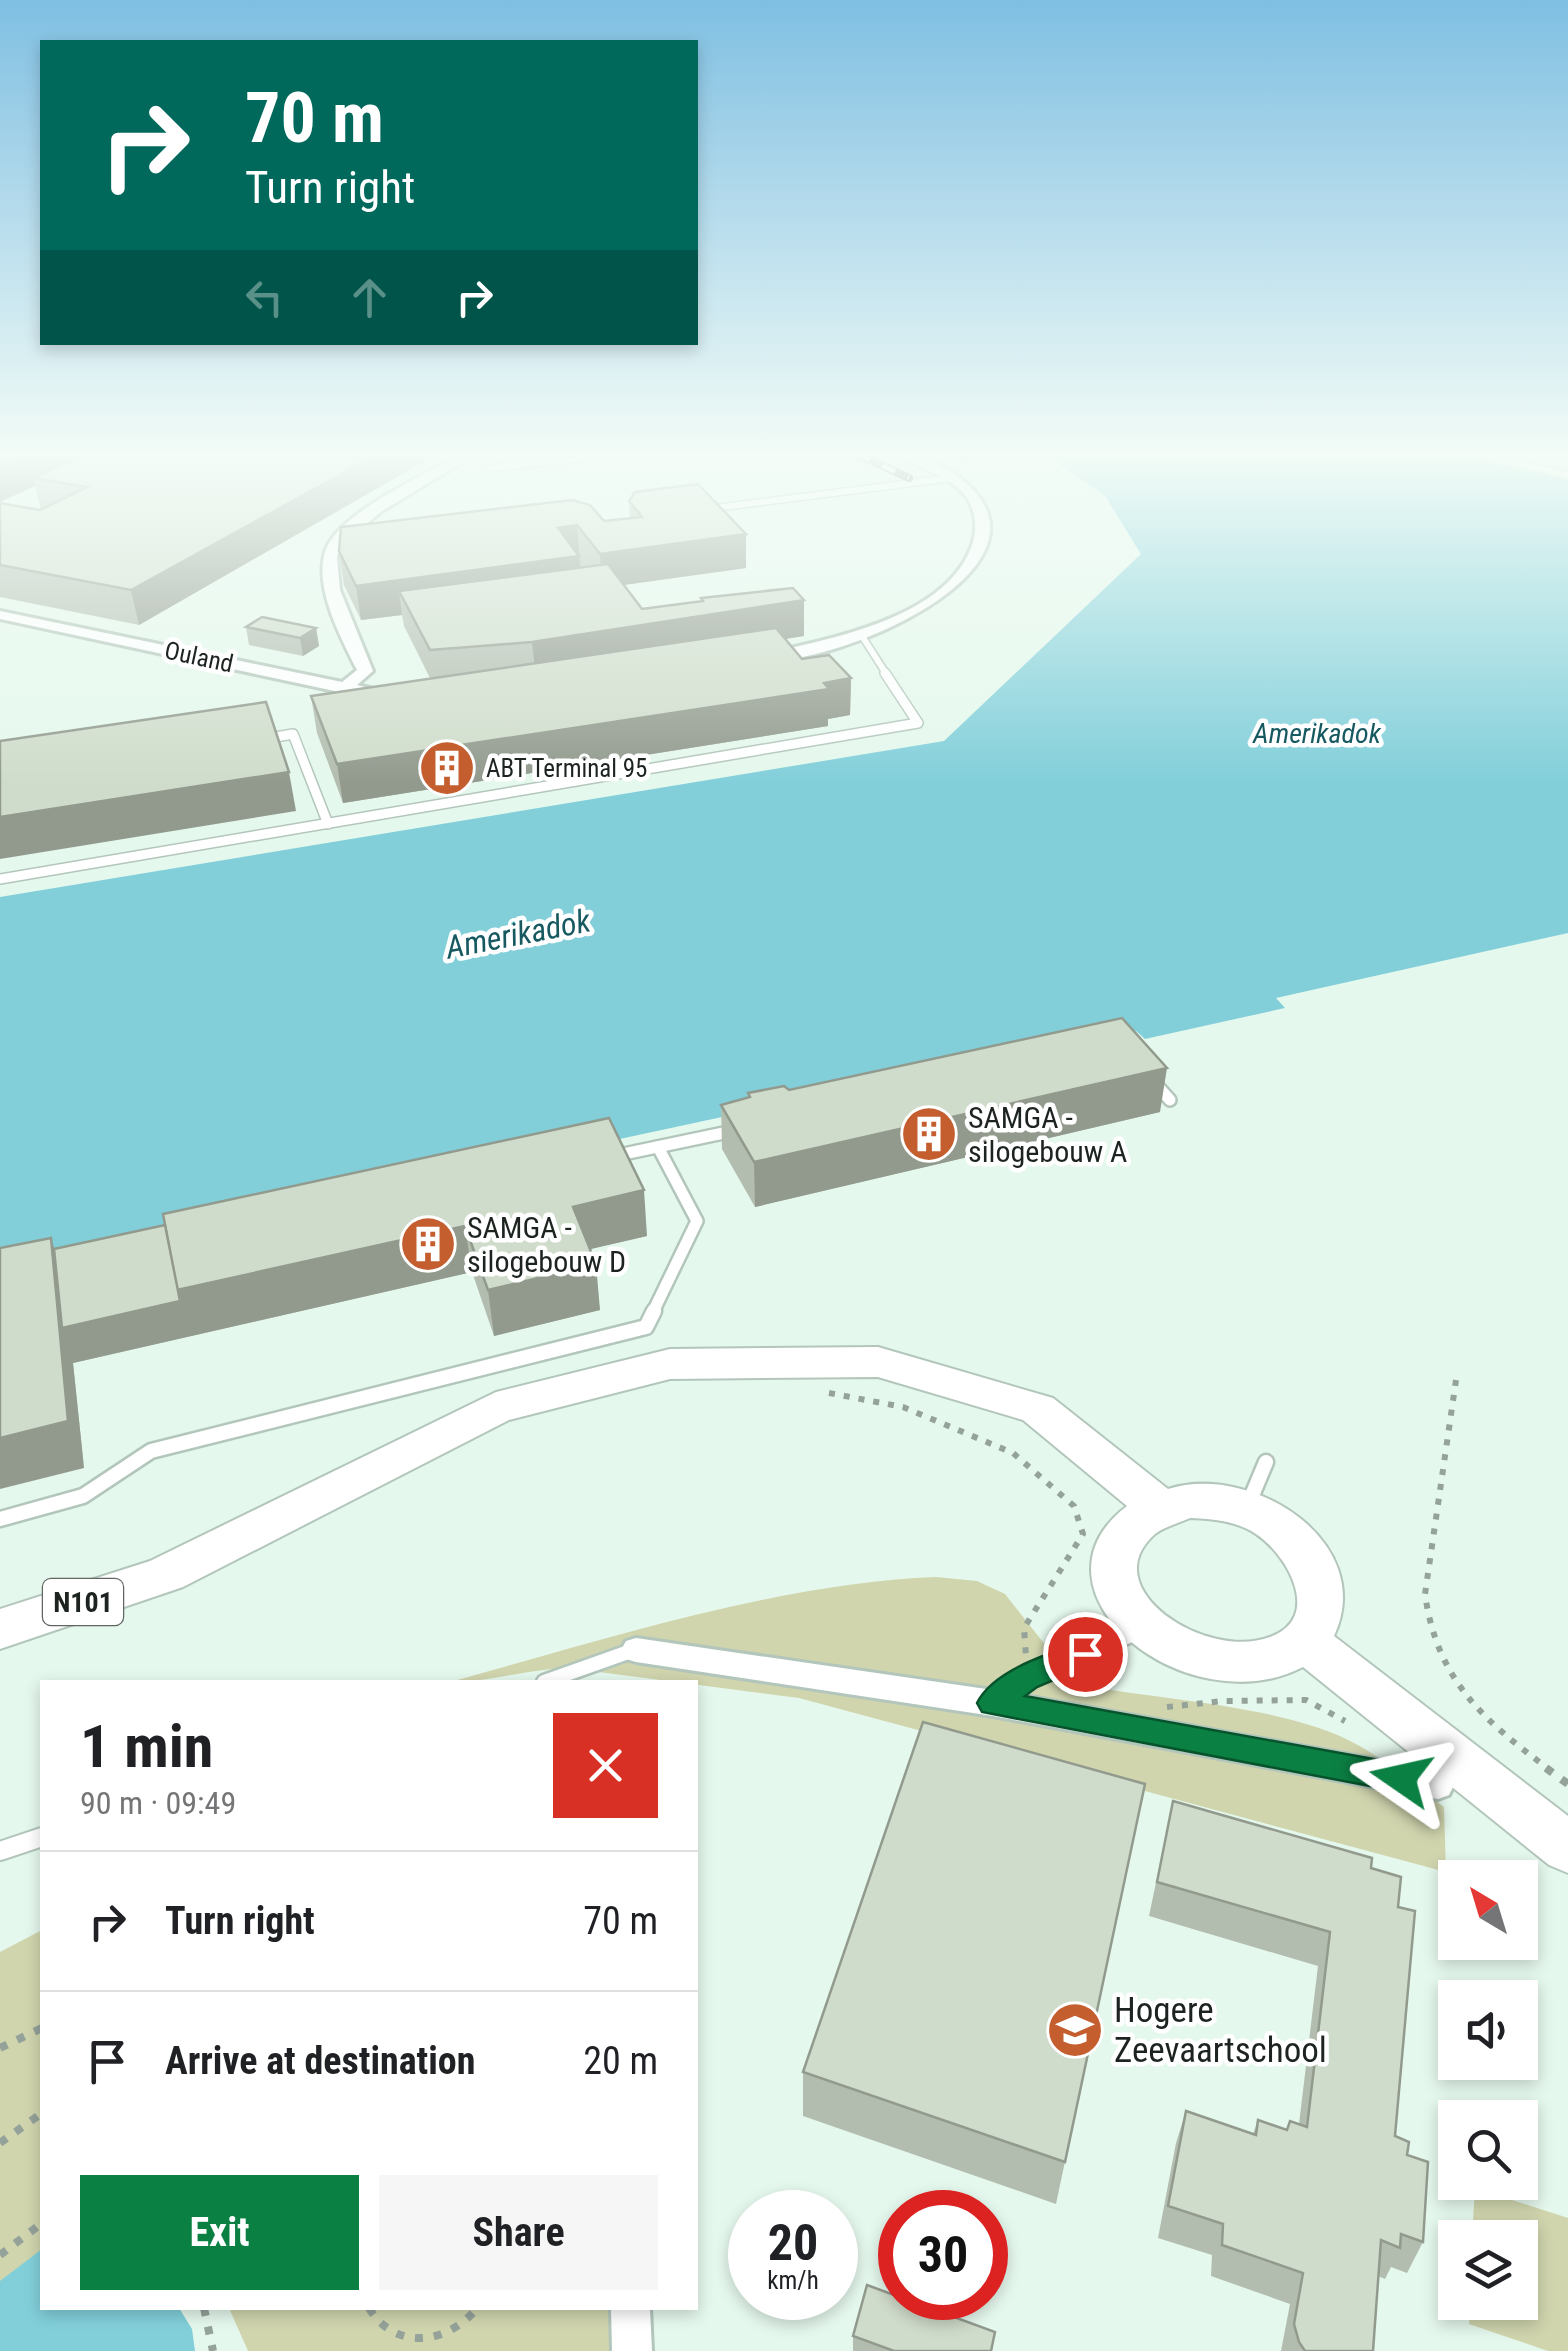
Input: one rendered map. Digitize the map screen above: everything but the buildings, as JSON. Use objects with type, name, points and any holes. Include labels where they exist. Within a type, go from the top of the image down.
[{"type":"main road","name":"N101","points":[[0,1629],[166,1574],[496,1408],[670,1364],[878,1362],[1038,1409],[1158,1508]]},
{"type":"main road","points":[[1186,1501],[1216,1501],[1247,1509],[1275,1522],[1298,1542],[1314,1565],[1322,1590],[1320,1615],[1304,1640],[1278,1657],[1242,1665],[1202,1661],[1166,1646],[1145,1630],[1118,1595],[1112,1566],[1120,1539],[1136,1520],[1158,1508],[1186,1501]]},
{"type":"main road","points":[[1304,1640],[1568,1848]]},
{"type":"street","points":[[331,564],[344,634],[366,671],[344,688]]},
{"type":"street","points":[[746,661],[784,655],[860,633],[920,609],[970,564]]},
{"type":"street","name":"Ouland","points":[[0,616],[397,699]]},
{"type":"street","points":[[636,1650],[992,1703],[1438,1785]]},
{"type":"street","points":[[631,2310],[632,2351]]},
{"type":"lane","points":[[0,879],[918,723],[860,633]]},
{"type":"lane","points":[[254,740],[294,734],[328,824]]},
{"type":"lane","points":[[1146,1074],[1170,1100]]},
{"type":"lane","points":[[600,1159],[755,1126]]},
{"type":"lane","points":[[0,1519],[82,1496],[152,1451],[646,1326],[697,1221],[658,1147]]},
{"type":"lane","points":[[1247,1509],[1266,1462]]},
{"type":"lane","points":[[992,1703],[1026,1678],[1145,1630]]},
{"type":"lane","points":[[550,1680],[636,1650]]},
{"type":"lane","points":[[0,1851],[40,1838]]},
{"type":"path","points":[[1456,1380],[1424,1594],[1426,1627],[1442,1666],[1472,1704],[1568,1784]]},
{"type":"path","points":[[816,1390],[903,1407],[1013,1453],[1074,1506],[1083,1534],[1024,1628],[1026,1678]]},
{"type":"path","points":[[1151,1708],[1223,1700],[1306,1700],[1359,1731]]},
{"type":"path","points":[[0,2048],[40,2029]]},
{"type":"path","points":[[0,2142],[40,2113]]},
{"type":"path","points":[[0,2255],[40,2225]]},
{"type":"path","points":[[204,2310],[213,2351]]},
{"type":"path","points":[[370,2310],[385,2337],[408,2348],[428,2348],[446,2340],[464,2328],[476,2310]]},
{"type":"green space","points":[[936,1577],[977,1581],[1005,1594],[1076,1684],[1280,1717],[1342,1737],[1395,1769],[1444,1807],[1446,1860],[1438,1860],[1438,1870],[799,1698],[698,1685],[698,1680],[660,1680],[568,1668],[457,1680],[691,1616],[815,1590]]},
{"type":"green space","points":[[40,1931],[40,2310],[0,2345],[0,1952]]},
{"type":"green space","points":[[1474,2200],[1512,2200],[1568,2218],[1568,2351],[1548,2351],[1469,2324],[1469,2320],[1538,2320],[1538,2220],[1473,2220]]},
{"type":"green space","points":[[230,2310],[611,2310],[613,2351],[248,2351]]},
{"type":"water","name":"Amerikadok","points":[[1131,564],[1568,564],[1568,933],[1276,998],[1285,1008],[1145,1039],[1136,1031],[1126,1030],[11,1270],[0,1260],[0,897],[944,741]]},
{"type":"water","points":[[40,2251],[40,2310],[180,2310],[192,2329],[195,2351],[0,2351],[0,2281]]},
{"type":"place","name":"ABT Terminal 95","points":[[447,768]]},
{"type":"place","name":"SAMGA - silogebouw A","points":[[929,1134]]},
{"type":"place","name":"SAMGA - silogebouw D","points":[[428,1244]]},
{"type":"place","name":"Hogere Zeevaartschool","points":[[1075,2030]]},
{"type":"route","points":[[1085,1654],[1026,1678],[992,1703],[1401,1778]]}]
